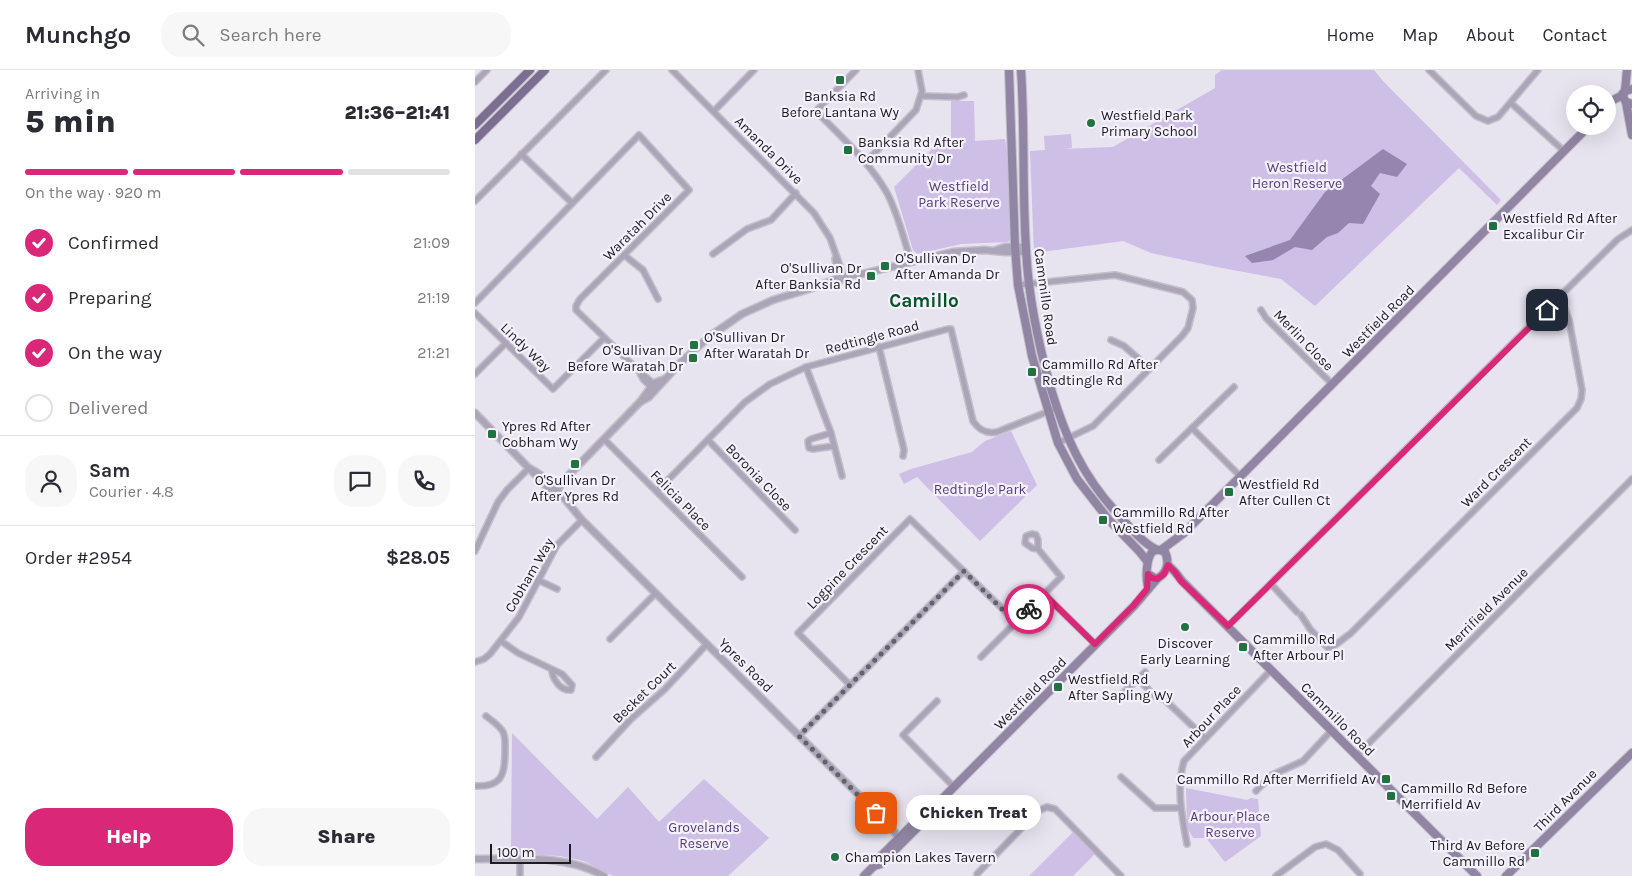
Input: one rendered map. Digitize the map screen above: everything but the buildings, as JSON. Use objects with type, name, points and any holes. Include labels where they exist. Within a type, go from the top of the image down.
[{"type":"main road","points":[[475,125],[530,70]]},
{"type":"main road","points":[[475,140],[545,70]]},
{"type":"main road","name":"Cammillo Road","points":[[1009,70],[1015,250],[1018,286],[1031,356],[1058,443],[1081,486],[1147,561]]},
{"type":"main road","name":"Cammillo Road","points":[[1021,70],[1026,249],[1029,284],[1036,330],[1057,408],[1068,439],[1081,465],[1108,502],[1146,543],[1162,552]]},
{"type":"main road","points":[[1627,70],[1627,97],[1632,135]]},
{"type":"main road","points":[[1616,104],[1627,97]]},
{"type":"main road","name":"Westfield Road","points":[[1162,552],[1184,533],[1580,135]]},
{"type":"main road","points":[[1148,574],[1152,578],[1161,576],[1168,565],[1162,552],[1151,555],[1147,561],[1148,588]]},
{"type":"main road","name":"Cammillo Road","points":[[1168,565],[1181,581],[1333,730],[1477,876]]},
{"type":"main road","name":"Cammillo Road","points":[[1161,576],[1181,581]]},
{"type":"main road","name":"Westfield Road","points":[[864,876],[874,866],[881,864],[902,838],[918,827],[927,814],[1161,576]]},
{"type":"main road","name":"Third Avenue","points":[[1506,876],[1632,753]]},
{"type":"main road","name":"Third Avenue","points":[[1621,762],[1632,757]]},
{"type":"street","points":[[476,79],[487,70]]},
{"type":"street","points":[[475,201],[607,70]]},
{"type":"street","name":"Amanda Drive","points":[[672,70],[819,218],[830,238],[842,279]]},
{"type":"street","points":[[714,112],[754,70]]},
{"type":"street","points":[[856,70],[816,111],[866,162],[886,191],[911,262]]},
{"type":"street","points":[[866,162],[913,114],[919,105],[921,86],[918,70]]},
{"type":"street","points":[[1432,71],[1481,119],[1488,121],[1495,119],[1511,103],[1538,70]]},
{"type":"street","points":[[921,96],[964,96]]},
{"type":"street","points":[[1511,103],[1564,151]]},
{"type":"street","name":"Waratah Drive","points":[[475,303],[639,135],[689,190],[580,299],[576,310],[640,372],[643,379],[654,387]]},
{"type":"street","points":[[521,154],[573,203]]},
{"type":"street","points":[[713,254],[747,229],[771,220],[795,193]]},
{"type":"street","points":[[1228,626],[1618,239],[1631,232]]},
{"type":"street","points":[[553,490],[640,402],[649,397],[654,387],[663,383],[711,336],[742,314],[773,300],[819,286],[829,286],[842,279],[855,278],[862,274],[957,251],[1026,249]]},
{"type":"street","points":[[624,254],[643,270],[658,299]]},
{"type":"street","points":[[1018,286],[1119,276],[1183,292],[1191,300],[1193,308],[1188,328],[1182,336],[1093,426],[1058,443]]},
{"type":"street","name":"Ward Crescent","points":[[1271,584],[1299,613],[1310,629],[1328,648],[1333,647],[1350,634],[1577,408],[1582,390],[1569,320],[1565,309],[1556,300]]},
{"type":"street","name":"Merlin Close","points":[[1261,310],[1265,318],[1332,384]]},
{"type":"street","name":"Lindy Way","points":[[475,313],[553,388],[604,338]]},
{"type":"street","name":"Redtingle Road","points":[[657,491],[745,402],[770,384],[806,367],[879,346],[951,329],[973,421],[978,428],[988,432],[997,432],[1057,408]]},
{"type":"street","points":[[1111,340],[1124,346],[1149,368]]},
{"type":"street","points":[[475,374],[506,343]]},
{"type":"street","points":[[879,346],[904,450],[903,456]]},
{"type":"street","points":[[806,367],[831,433],[842,476]]},
{"type":"street","points":[[1159,460],[1233,387]]},
{"type":"street","name":"Ypres Road","points":[[475,414],[529,468],[537,472],[582,520],[902,838]]},
{"type":"street","points":[[1192,428],[1240,476]]},
{"type":"street","points":[[831,433],[811,439],[807,445],[813,449],[834,446]]},
{"type":"street","name":"Felicia Place","points":[[604,439],[742,577]]},
{"type":"street","name":"Boronia Close","points":[[708,440],[795,530]]},
{"type":"street","points":[[475,551],[498,502],[529,468]]},
{"type":"street","name":"Merrifield Avenue","points":[[1357,755],[1632,479]]},
{"type":"street","name":"Logpine Crescent","points":[[849,685],[798,633],[910,519],[964,571]]},
{"type":"street","name":"Cobham Way","points":[[475,662],[484,659],[501,640],[527,605],[557,545],[582,520]]},
{"type":"street","points":[[981,657],[1061,577],[1038,549]]},
{"type":"street","points":[[799,736],[964,571],[1015,622]]},
{"type":"street","points":[[538,580],[557,589]]},
{"type":"street","points":[[610,639],[656,593]]},
{"type":"street","points":[[1044,594],[1095,644]]},
{"type":"street","points":[[501,640],[518,654],[552,671]]},
{"type":"street","name":"Becket Court","points":[[596,757],[630,720],[665,689],[707,644]]},
{"type":"street","name":"Arbour Place","points":[[1187,844],[1181,808],[1180,774],[1184,761],[1271,670]]},
{"type":"street","points":[[1120,696],[1145,672]]},
{"type":"street","points":[[1138,679],[1156,697],[1164,699],[1205,738]]},
{"type":"street","points":[[937,701],[903,735],[954,787]]},
{"type":"street","points":[[475,786],[491,785],[499,780],[502,776],[505,760],[504,734],[486,716]]},
{"type":"street","points":[[1256,791],[1271,775],[1303,761],[1333,730]]},
{"type":"street","points":[[1121,777],[1155,808],[1181,808]]},
{"type":"street","points":[[977,875],[1038,811],[1047,807],[1055,810],[1121,876]]},
{"type":"street","points":[[1276,876],[1315,847],[1326,844],[1338,850],[1360,874]]},
{"type":"street","points":[[475,859],[563,861],[586,867],[604,876]]},
{"type":"street","points":[[520,859],[520,876]]},
{"type":"green space","name":"Westfield Heron Reserve","points":[[1222,70],[1374,70],[1501,200],[1497,205],[1459,168],[1315,306],[1281,279],[1151,253],[1123,241],[1034,253],[1030,151],[1045,150],[1044,136],[1071,134],[1072,148],[1062,149],[1113,147],[1215,88],[1215,75]]},
{"type":"green space","name":"Westfield Park Reserve","points":[[951,101],[974,101],[975,141],[1005,139],[1010,172],[1011,240],[1007,242],[961,244],[917,254],[913,250],[894,187],[942,139],[951,139]]},
{"type":"green space","name":"Redtingle Park","points":[[1011,431],[1037,485],[980,541],[917,477],[904,484],[899,474],[972,452],[985,441]]},
{"type":"green space","name":"Grovelands Reserve","points":[[512,733],[597,819],[628,787],[659,822],[704,779],[769,838],[728,876],[613,876],[584,861],[560,856],[511,853]]},
{"type":"green space","name":"Arbour Place Reserve","points":[[1186,788],[1247,800],[1251,798],[1258,799],[1261,836],[1225,862],[1206,838],[1193,838],[1187,827]]},
{"type":"green space","points":[[1073,832],[1095,854],[1073,876],[1029,876]]},
{"type":"shaded area","points":[[1383,149],[1407,164],[1397,177],[1380,173],[1371,186],[1380,194],[1363,224],[1349,223],[1338,233],[1327,237],[1312,250],[1295,247],[1273,260],[1252,263],[1245,256],[1290,240],[1325,192]]},
{"type":"way so far","points":[[876,813],[799,736],[964,571],[1015,622],[1029,609]]},
{"type":"place","name":"Banksia Rd Before Lantana Wy","points":[[840,80]]},
{"type":"place","name":"Westfield Park Primary School","points":[[1091,123]]},
{"type":"place","name":"Banksia Rd After Community Dr","points":[[848,150]]},
{"type":"place","name":"Westfield Rd After Excalibur Cir","points":[[1493,226]]},
{"type":"place","name":"O'Sullivan Dr After Amanda Dr","points":[[885,266]]},
{"type":"place","name":"O'Sullivan Dr After Banksia Rd","points":[[871,276]]},
{"type":"place","name":"O'Sullivan Dr After Waratah Dr","points":[[694,345]]},
{"type":"place","name":"O'Sullivan Dr Before Waratah Dr","points":[[693,358]]},
{"type":"place","name":"Cammillo Rd After Redtingle Rd","points":[[1032,372]]},
{"type":"place","name":"Ypres Rd After Cobham Wy","points":[[492,434]]},
{"type":"place","name":"O'Sullivan Dr After Ypres Rd","points":[[575,464]]},
{"type":"place","name":"Westfield Rd After Cullen Ct","points":[[1229,492]]},
{"type":"place","name":"Cammillo Rd After Westfield Rd","points":[[1103,520]]},
{"type":"place","name":"Discover Early Learning","points":[[1185,627]]},
{"type":"place","name":"Cammillo Rd After Arbour Pl","points":[[1243,647]]},
{"type":"place","name":"Westfield Rd After Sapling Wy","points":[[1058,687]]},
{"type":"place","name":"Cammillo Rd After Merrifield Av","points":[[1386,779]]},
{"type":"place","name":"Cammillo Rd Before Merrifield Av","points":[[1391,796]]},
{"type":"place","name":"Chicken Treat","points":[[876,813]]},
{"type":"place","name":"Third Av Before Cammillo Rd","points":[[1535,853]]},
{"type":"place","name":"Champion Lakes Tavern","points":[[835,857]]},
{"type":"district","name":"Camillo","points":[[924,300]]},
{"type":"route","points":[[1029,609],[1044,594],[1095,644],[1148,588],[1148,574],[1149,577],[1157,579],[1164,574],[1168,565],[1181,581],[1228,626],[1547,310]]}]
